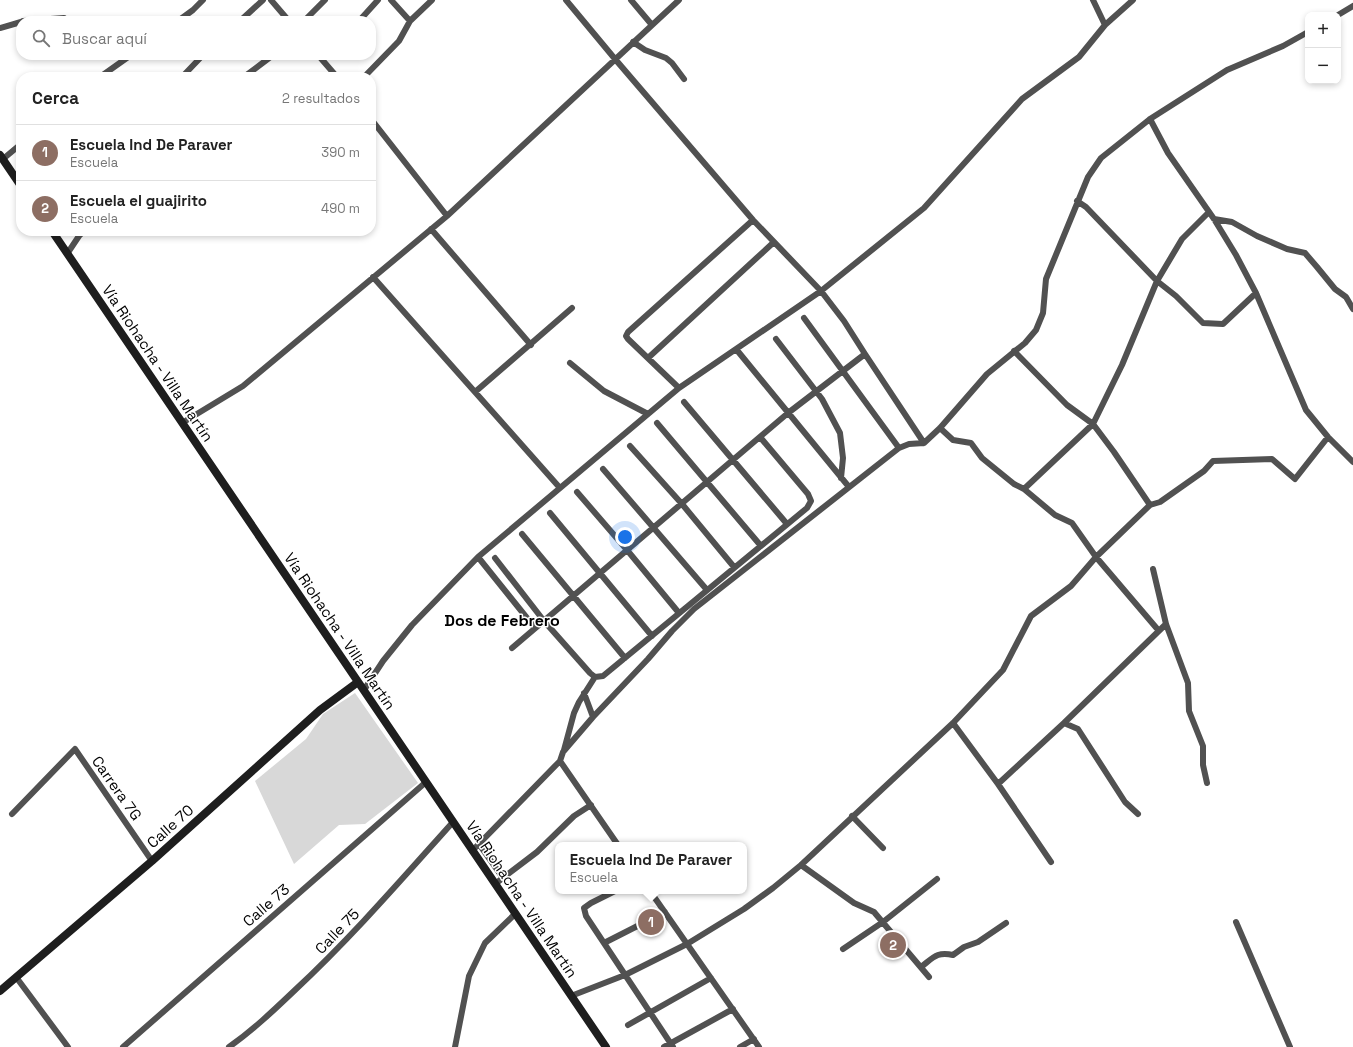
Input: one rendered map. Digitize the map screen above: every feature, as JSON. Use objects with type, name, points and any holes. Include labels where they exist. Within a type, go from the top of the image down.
[{"type":"main road","points":[[1,157],[16,179]]},
{"type":"main road","name":"Vía Riohacha - Villa Martín","points":[[55,236],[606,1047]]},
{"type":"main road","name":"Calle 70","points":[[0,991],[152,861],[320,710],[358,682]]},
{"type":"street","points":[[185,16],[203,0]]},
{"type":"street","points":[[245,16],[263,0]]},
{"type":"street","points":[[271,0],[285,16]]},
{"type":"street","points":[[309,16],[325,0]]},
{"type":"street","points":[[364,16],[378,0]]},
{"type":"street","points":[[392,0],[410,21]]},
{"type":"street","points":[[369,72],[399,41],[410,21],[432,0]]},
{"type":"street","points":[[566,0],[753,220],[821,291],[844,321],[924,443]]},
{"type":"street","points":[[631,0],[652,25]]},
{"type":"street","points":[[182,423],[243,386],[447,216],[679,0]]},
{"type":"street","points":[[1093,0],[1105,25]]},
{"type":"street","points":[[364,690],[383,661],[412,625],[478,557],[679,388],[821,291],[924,208],[1022,99],[1079,57],[1105,25],[1133,0]]},
{"type":"street","points":[[1341,13],[1353,6]]},
{"type":"street","points":[[0,28],[16,23]]},
{"type":"street","points":[[563,752],[593,717],[648,660],[672,631],[694,609],[899,448],[909,444],[924,443],[940,428],[987,374],[1025,343],[1036,330],[1043,313],[1046,279],[1077,201],[1088,177],[1101,158],[1150,119],[1227,70],[1283,46],[1305,34]]},
{"type":"street","points":[[634,42],[650,52],[666,58],[672,63],[684,79]]},
{"type":"street","points":[[107,72],[124,60]]},
{"type":"street","points":[[187,72],[198,60]]},
{"type":"street","points":[[251,72],[266,60]]},
{"type":"street","points":[[322,60],[333,72]]},
{"type":"street","points":[[1150,119],[1168,153],[1209,212],[1236,255],[1256,292],[1306,410],[1328,437],[1353,462]]},
{"type":"street","points":[[376,125],[447,216]]},
{"type":"street","points":[[1,157],[16,147]]},
{"type":"street","points":[[1077,201],[1086,207],[1157,281],[1176,296],[1203,323],[1223,324],[1256,292]]},
{"type":"street","points":[[1024,489],[1093,424],[1122,365],[1157,281],[1182,239],[1209,212]]},
{"type":"street","points":[[679,388],[626,336],[628,332],[753,220]]},
{"type":"street","points":[[1214,220],[1232,222],[1256,236],[1287,249],[1305,253],[1335,289],[1346,297],[1353,309]]},
{"type":"street","points":[[431,229],[531,345]]},
{"type":"street","points":[[67,254],[79,236]]},
{"type":"street","points":[[648,358],[774,242]]},
{"type":"street","points":[[373,278],[560,488]]},
{"type":"street","points":[[475,392],[572,308]]},
{"type":"street","points":[[804,318],[899,448]]},
{"type":"street","points":[[776,339],[822,399],[840,433],[843,458],[841,478]]},
{"type":"street","points":[[736,349],[849,487]]},
{"type":"street","points":[[1014,351],[1067,405],[1093,424],[1150,505]]},
{"type":"street","points":[[512,648],[788,413],[865,354]]},
{"type":"street","points":[[570,363],[604,391],[648,414]]},
{"type":"street","points":[[684,402],[787,524]]},
{"type":"street","points":[[657,423],[761,546]]},
{"type":"street","points":[[940,428],[953,440],[971,443],[982,458],[1014,484],[1024,489],[1055,515],[1072,524],[1096,557],[1159,631]]},
{"type":"street","points":[[495,558],[544,620],[590,673],[596,677],[603,676],[807,508],[811,501],[808,494],[760,437]]},
{"type":"street","points":[[571,996],[625,975],[688,944],[744,909],[801,865],[953,723],[1003,670],[1031,616],[1071,586],[1096,557],[1150,505],[1160,502],[1198,476],[1212,461],[1272,459],[1295,479],[1328,437]]},
{"type":"street","points":[[630,446],[682,504],[734,568]]},
{"type":"street","points":[[603,469],[707,590]]},
{"type":"street","points":[[577,492],[679,613]]},
{"type":"street","points":[[550,513],[652,636]]},
{"type":"street","points":[[522,534],[625,658]]},
{"type":"street","points":[[478,557],[535,628]]},
{"type":"street","points":[[1153,569],[1166,624],[1188,682],[1189,711],[1203,746],[1203,765],[1207,783]]},
{"type":"street","points":[[998,784],[1064,723],[1166,624]]},
{"type":"street","points":[[472,851],[560,761],[574,712],[584,693],[596,677]]},
{"type":"street","points":[[584,693],[593,717]]},
{"type":"street","points":[[953,723],[998,784],[1051,862]]},
{"type":"street","points":[[1064,723],[1078,729],[1125,802],[1138,814]]},
{"type":"street","name":"Carrera 7G","points":[[12,814],[75,749],[152,861]]},
{"type":"street","points":[[560,761],[616,842]]},
{"type":"street","name":"Calle 73","points":[[123,1047],[426,782]]},
{"type":"street","points":[[495,884],[537,852],[574,816],[591,805]]},
{"type":"street","points":[[852,816],[883,848]]},
{"type":"street","name":"Calle 75","points":[[230,1047],[253,1030],[333,954],[453,822]]},
{"type":"street","points":[[479,844],[503,878]]},
{"type":"street","points":[[801,865],[854,903],[874,912],[929,977]]},
{"type":"street","points":[[843,949],[883,922],[937,879]]},
{"type":"street","points":[[609,894],[584,908],[586,916],[672,1045]]},
{"type":"street","points":[[652,894],[759,1047]]},
{"type":"street","points":[[604,943],[665,912]]},
{"type":"street","points":[[455,1047],[469,976],[484,943],[515,914]]},
{"type":"street","points":[[1236,922],[1290,1047]]},
{"type":"street","points":[[921,967],[937,955],[944,953],[953,955],[964,947],[978,942],[1006,923]]},
{"type":"street","points":[[16,977],[68,1047]]},
{"type":"street","points":[[628,1025],[711,978]]},
{"type":"street","points":[[664,1047],[672,1045],[733,1009]]},
{"type":"street","points":[[740,1047],[754,1039]]},
{"type":"shaded area","points":[[355,693],[418,783],[365,824],[339,825],[294,864],[255,781],[306,739],[323,714]]},
{"type":"place","name":"Escuela Ind De Paraver","points":[[651,922]]},
{"type":"place","name":"Escuela el guajirito","points":[[893,945]]},
{"type":"district","name":"Dos de Febrero","points":[[502,620]]}]
